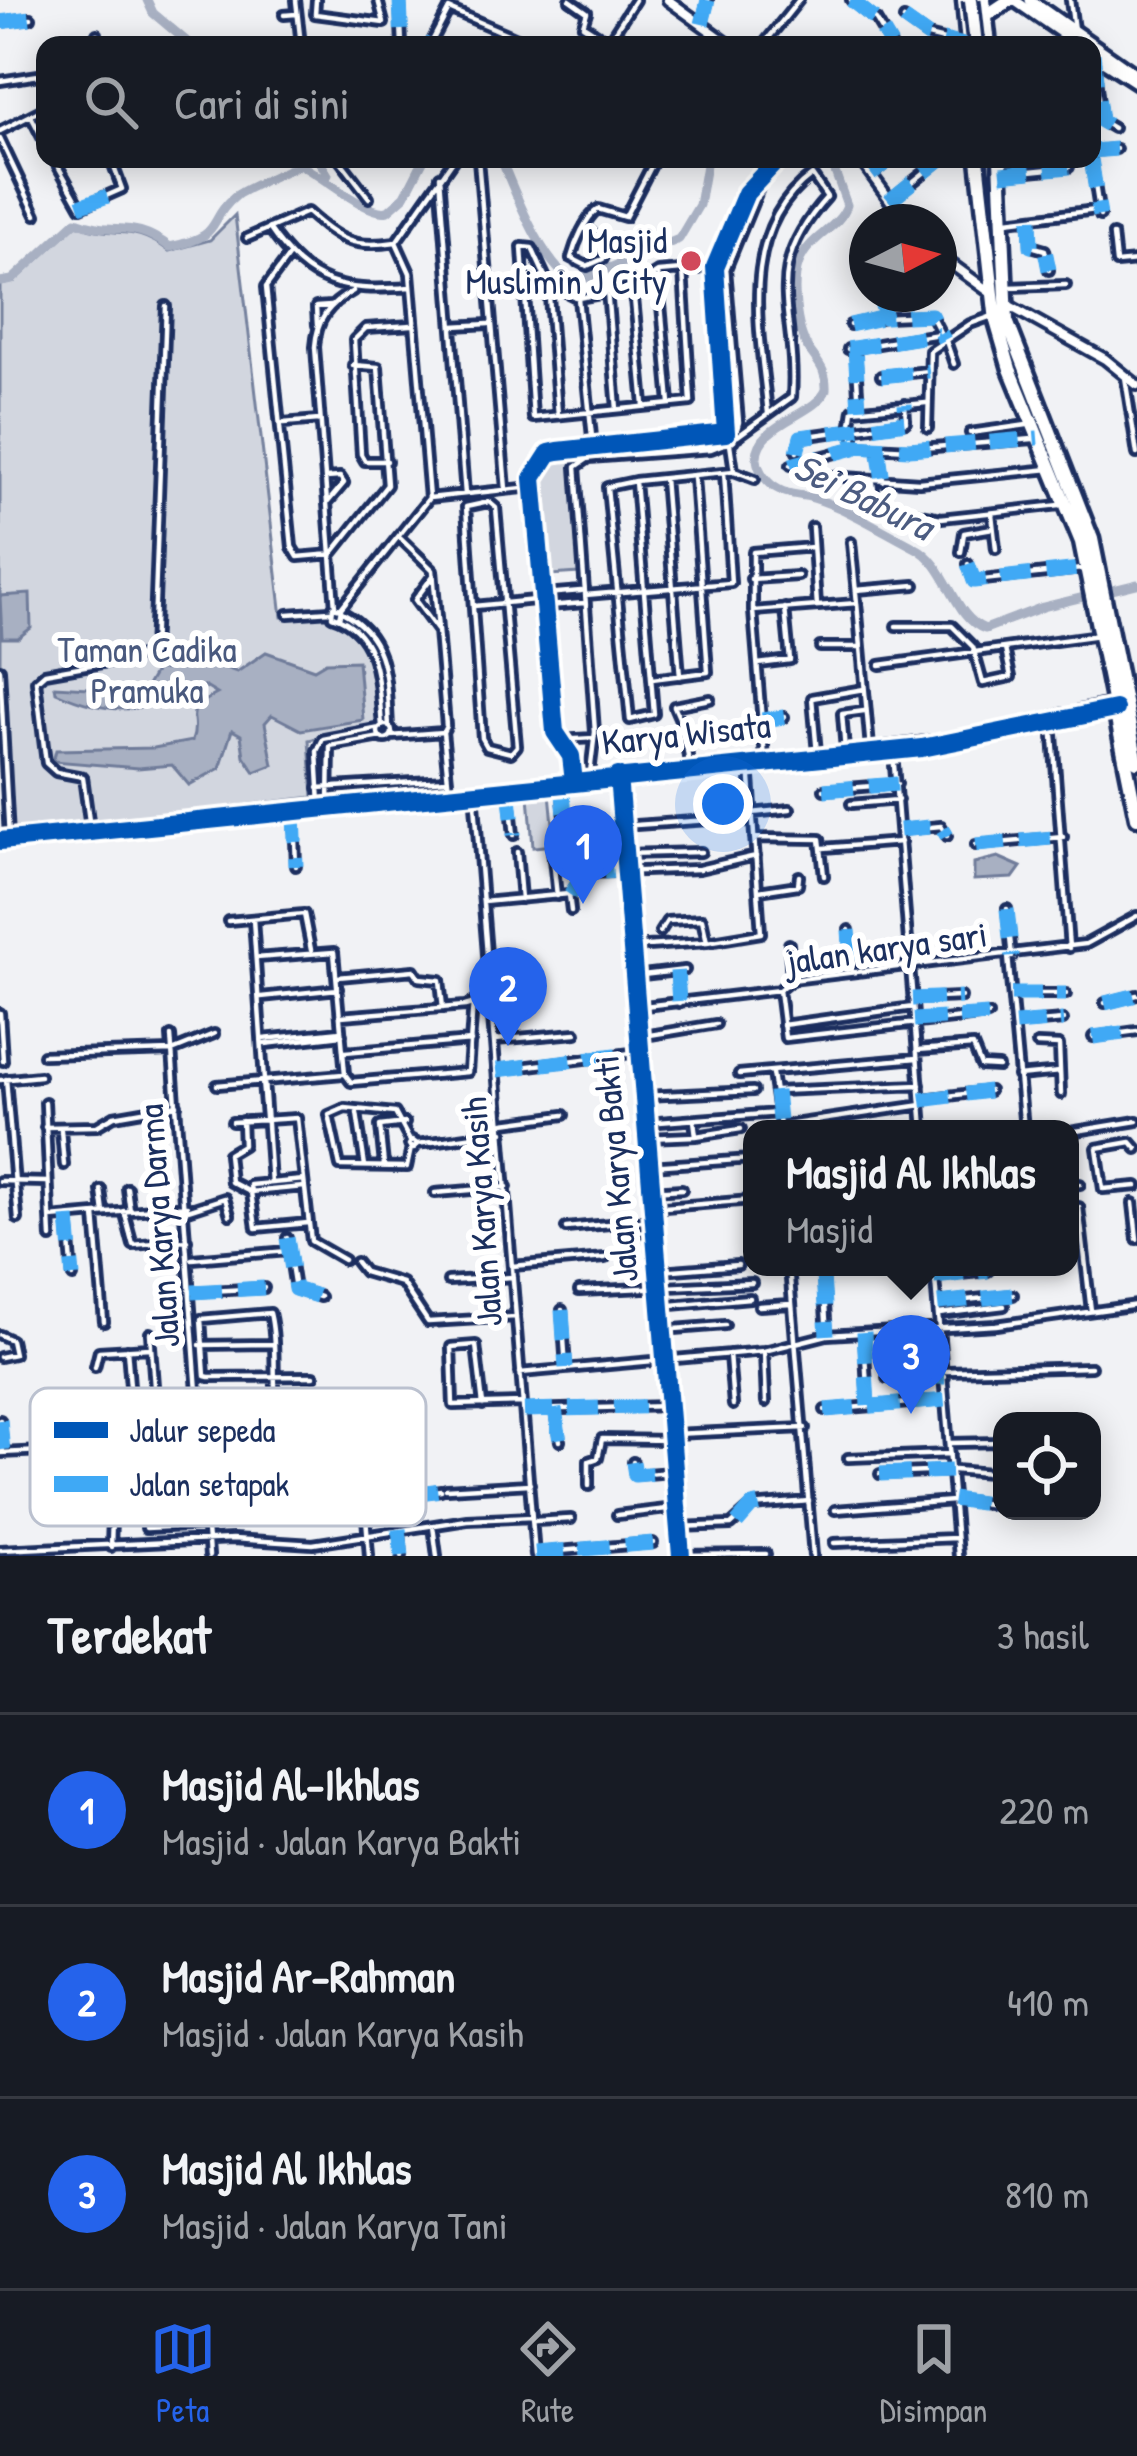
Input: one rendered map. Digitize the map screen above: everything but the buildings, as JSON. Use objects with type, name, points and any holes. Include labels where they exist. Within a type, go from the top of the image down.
[{"type":"highway","points":[[974,0],[987,23]]},
{"type":"highway","points":[[974,0],[975,36]]},
{"type":"highway","points":[[974,0],[975,36]]},
{"type":"highway","points":[[979,36],[1012,0]]},
{"type":"highway","points":[[993,168],[994,259],[1003,305],[1086,540],[1137,761]]},
{"type":"highway","points":[[993,168],[994,259],[1003,305],[1038,438],[1086,540]]},
{"type":"highway","points":[[1100,608],[1099,635],[1137,818]]},
{"type":"main road","points":[[1012,0],[1068,36]]},
{"type":"main road","points":[[1030,0],[1070,36]]},
{"type":"main road","points":[[1101,57],[1137,79]]},
{"type":"main road","points":[[1101,59],[1137,79]]},
{"type":"street","points":[[296,0],[300,36]]},
{"type":"street","points":[[316,0],[311,14],[384,27],[378,0]]},
{"type":"street","points":[[400,0],[402,36]]},
{"type":"street","points":[[570,0],[586,12],[583,25],[598,36]]},
{"type":"street","points":[[612,36],[635,0]]},
{"type":"street","points":[[668,0],[718,36]]},
{"type":"street","points":[[702,24],[708,0]]},
{"type":"street","points":[[771,36],[799,0]]},
{"type":"street","points":[[851,0],[876,20],[886,36]]},
{"type":"street","points":[[1070,0],[1075,36]]},
{"type":"street","points":[[435,36],[449,9],[511,36]]},
{"type":"street","points":[[284,15],[296,14]]},
{"type":"street","points":[[0,22],[31,18]]},
{"type":"street","points":[[904,19],[930,36]]},
{"type":"street","points":[[0,81],[36,75]]},
{"type":"street","points":[[36,114],[0,131],[36,215]]},
{"type":"street","points":[[31,116],[36,125]]},
{"type":"street","points":[[1101,121],[1113,128]]},
{"type":"street","points":[[1101,153],[1116,149]]},
{"type":"street","points":[[60,168],[84,207],[122,189],[114,168]]},
{"type":"street","points":[[346,168],[370,198]]},
{"type":"street","points":[[247,238],[307,212],[342,243],[360,247],[396,242],[447,168]]},
{"type":"street","points":[[479,168],[506,489]]},
{"type":"street","points":[[585,228],[608,244],[603,259],[587,266],[572,258],[585,228],[596,209],[621,219],[627,215],[650,168]]},
{"type":"street","points":[[734,471],[732,442],[739,422],[726,269],[754,197],[771,168]]},
{"type":"street","points":[[867,168],[892,204]]},
{"type":"street","points":[[872,174],[880,168]]},
{"type":"street","points":[[890,201],[930,168]]},
{"type":"street","points":[[996,224],[1098,213],[1093,168]]},
{"type":"street","points":[[440,176],[465,494]]},
{"type":"street","points":[[574,780],[571,756],[558,740],[533,478],[549,453],[726,433],[715,267],[746,193],[765,176]]},
{"type":"street","points":[[589,778],[594,738],[575,472],[581,460],[594,457],[732,442],[768,413],[793,391],[783,272],[805,221],[828,192],[812,176],[781,208],[754,276],[768,413]]},
{"type":"street","points":[[746,193],[754,197]]},
{"type":"street","points":[[1030,219],[1031,246],[1045,250],[1049,270]]},
{"type":"street","points":[[269,228],[288,257],[318,278],[352,291],[410,286]]},
{"type":"street","points":[[1113,235],[1116,263],[1137,261]]},
{"type":"street","points":[[337,611],[429,498],[409,268],[396,242]]},
{"type":"street","points":[[533,418],[522,247],[532,248],[548,283],[559,415]]},
{"type":"street","points":[[720,256],[729,259]]},
{"type":"street","points":[[288,257],[266,286],[284,423],[293,551],[302,558],[332,554],[384,490],[387,461],[378,367],[353,365]]},
{"type":"street","points":[[977,284],[987,280],[994,259]]},
{"type":"street","points":[[548,283],[578,298],[633,288],[658,272],[726,269]]},
{"type":"street","points":[[957,269],[1003,305],[1125,373],[1137,385]]},
{"type":"street","points":[[524,419],[670,404],[695,397],[683,270]]},
{"type":"street","points":[[658,272],[670,404]]},
{"type":"street","points":[[928,428],[930,352],[943,338],[1003,305],[1066,285]]},
{"type":"street","points":[[633,288],[644,405]]},
{"type":"street","points":[[607,290],[617,409]]},
{"type":"street","points":[[337,611],[319,420],[316,325],[352,291]]},
{"type":"street","points":[[578,298],[594,457]]},
{"type":"street","points":[[90,830],[83,777],[56,772],[46,763],[36,680],[45,673],[153,654],[166,306]]},
{"type":"street","points":[[884,312],[885,317]]},
{"type":"street","points":[[850,325],[885,317],[931,315],[954,364]]},
{"type":"street","points":[[453,326],[491,324]]},
{"type":"street","points":[[387,461],[363,459],[353,365],[360,331],[412,325]]},
{"type":"street","points":[[860,408],[851,349],[943,338]]},
{"type":"street","points":[[724,359],[733,358]]},
{"type":"street","points":[[881,376],[929,371]]},
{"type":"street","points":[[1125,373],[1137,454]]},
{"type":"street","points":[[855,446],[849,412],[926,403]]},
{"type":"street","points":[[797,452],[799,438],[907,422],[905,404]]},
{"type":"street","points":[[284,423],[319,420]]},
{"type":"street","points":[[970,434],[1033,423]]},
{"type":"street","points":[[791,465],[855,446],[1038,438]]},
{"type":"street","points":[[660,441],[661,452]]},
{"type":"street","points":[[878,447],[883,481]]},
{"type":"street","points":[[829,476],[873,481],[980,478],[1050,469]]},
{"type":"street","points":[[635,481],[654,716],[627,718],[608,483],[734,471],[755,479]]},
{"type":"street","points":[[474,606],[729,584],[733,579],[724,472]]},
{"type":"street","points":[[652,679],[708,672],[693,475]]},
{"type":"street","points":[[326,478],[340,477],[344,484],[328,502]]},
{"type":"street","points":[[664,478],[680,676]]},
{"type":"street","points":[[873,481],[875,506],[941,518],[1066,504]]},
{"type":"street","points":[[429,498],[523,488]]},
{"type":"street","points":[[491,502],[496,508],[505,603],[517,746],[511,752],[487,747],[482,740],[466,507],[470,503],[491,502]]},
{"type":"street","points":[[992,514],[996,549]]},
{"type":"street","points":[[812,527],[817,605]]},
{"type":"street","points":[[961,552],[964,532],[993,529]]},
{"type":"street","points":[[318,788],[448,785],[433,575],[429,564],[400,539]]},
{"type":"street","points":[[851,542],[870,748]]},
{"type":"street","points":[[765,759],[753,552],[813,547]]},
{"type":"street","points":[[968,564],[974,581],[1092,574]]},
{"type":"street","points":[[433,575],[415,600],[437,630]]},
{"type":"street","points":[[751,579],[798,576]]},
{"type":"street","points":[[856,590],[915,585]]},
{"type":"street","points":[[545,600],[584,596]]},
{"type":"street","points":[[753,610],[857,603]]},
{"type":"street","points":[[758,664],[790,660],[785,608]]},
{"type":"street","points":[[288,614],[337,611],[375,637],[381,668],[382,737]]},
{"type":"street","points":[[896,626],[949,625],[974,654],[981,682],[1011,677],[1005,649]]},
{"type":"street","points":[[880,665],[1099,635]]},
{"type":"street","points":[[820,646],[860,646]]},
{"type":"street","points":[[0,669],[4,839]]},
{"type":"street","points":[[817,753],[812,697],[864,689]]},
{"type":"street","points":[[688,764],[685,729],[674,706],[710,699]]},
{"type":"street","name":"Karya Wisata","points":[[4,839],[325,805],[448,785],[574,780],[976,736],[1114,706]]},
{"type":"street","name":"Karya Wisata","points":[[589,778],[968,743],[1114,706]]},
{"type":"street","points":[[845,750],[842,712],[866,711]]},
{"type":"street","points":[[762,720],[784,717]]},
{"type":"street","points":[[1052,722],[1069,947]]},
{"type":"street","points":[[384,727],[391,736]]},
{"type":"street","points":[[325,805],[318,788],[317,760],[326,737],[384,727]]},
{"type":"street","points":[[325,805],[326,760],[334,742],[443,732]]},
{"type":"street","points":[[558,740],[594,738]]},
{"type":"street","points":[[892,752],[922,1120]]},
{"type":"street","points":[[317,760],[326,760]]},
{"type":"street","points":[[632,947],[760,934],[749,764]]},
{"type":"street","name":"Jalan Karya Bakti","points":[[618,776],[681,1556]]},
{"type":"street","name":"Karya Wisata","points":[[4,839],[574,780]]},
{"type":"street","points":[[562,784],[566,836]]},
{"type":"street","points":[[824,790],[896,784]]},
{"type":"street","points":[[509,788],[514,835]]},
{"type":"street","name":"Jalan Karya Kasih","points":[[474,791],[535,1554]]},
{"type":"street","points":[[851,804],[898,800]]},
{"type":"street","points":[[721,808],[752,812]]},
{"type":"street","points":[[621,826],[790,809]]},
{"type":"street","points":[[295,812],[296,866]]},
{"type":"street","points":[[900,830],[941,826],[947,836]]},
{"type":"street","points":[[976,844],[1063,837]]},
{"type":"street","points":[[754,838],[819,839],[824,876]]},
{"type":"street","points":[[588,844],[622,841]]},
{"type":"street","points":[[822,848],[901,842]]},
{"type":"street","points":[[552,849],[557,896]]},
{"type":"street","points":[[517,852],[521,899]]},
{"type":"street","points":[[623,854],[701,852]]},
{"type":"street","points":[[572,911],[570,895],[584,874],[698,869],[756,856]]},
{"type":"street","points":[[758,891],[794,886],[799,876]]},
{"type":"street","points":[[483,902],[570,895]]},
{"type":"street","points":[[1007,909],[1023,1120]]},
{"type":"street","points":[[229,921],[306,914],[311,952]]},
{"type":"street","name":"jalan karya sari","points":[[636,1007],[779,990],[791,980],[1069,947],[1104,939],[1137,916]]},
{"type":"street","points":[[253,919],[271,1183]]},
{"type":"street","points":[[660,932],[668,921],[702,919],[707,941]]},
{"type":"street","points":[[849,930],[852,972]]},
{"type":"street","points":[[789,944],[791,980]]},
{"type":"street","points":[[256,958],[334,952],[345,1073],[354,1082],[466,1073],[474,1006]]},
{"type":"street","points":[[338,977],[414,970],[419,978],[440,980],[443,1008]]},
{"type":"street","points":[[634,977],[681,971],[679,1003]]},
{"type":"street","points":[[260,997],[338,989]]},
{"type":"street","points":[[779,990],[785,1048]]},
{"type":"street","points":[[1011,994],[1066,994]]},
{"type":"street","points":[[1105,1003],[1137,995]]},
{"type":"street","points":[[783,1025],[961,998]]},
{"type":"street","points":[[341,1016],[491,1003]]},
{"type":"street","points":[[0,1012],[3,1060]]},
{"type":"street","points":[[785,1038],[988,1015]]},
{"type":"street","points":[[1015,1024],[1064,1020]]},
{"type":"street","points":[[638,1037],[716,1024]]},
{"type":"street","points":[[1094,1037],[1137,1030]]},
{"type":"street","points":[[263,1042],[342,1033]]},
{"type":"street","points":[[495,1040],[576,1033]]},
{"type":"street","points":[[43,1055],[172,1051],[214,1034]]},
{"type":"street","name":"Jalan Karya Darma","points":[[171,1036],[198,1388]]},
{"type":"street","points":[[344,1052],[471,1041]]},
{"type":"street","points":[[1037,1044],[1058,1043],[1061,1094]]},
{"type":"street","points":[[739,1074],[975,1047],[981,1066],[998,1067]]},
{"type":"street","points":[[497,1070],[639,1052]]},
{"type":"street","points":[[1018,1076],[1060,1072]]},
{"type":"street","points":[[217,1085],[345,1073]]},
{"type":"street","points":[[772,1073],[779,1120]]},
{"type":"street","points":[[18,1219],[3,1079],[40,1076]]},
{"type":"street","points":[[776,1091],[920,1085]]},
{"type":"street","points":[[644,1096],[753,1091]]},
{"type":"street","points":[[815,1120],[989,1091]]},
{"type":"street","points":[[45,1102],[51,1238]]},
{"type":"street","points":[[46,1127],[61,1130],[177,1105]]},
{"type":"street","points":[[340,1108],[357,1113],[392,1112],[405,1123],[413,1144],[410,1166],[338,1164],[329,1118],[340,1108]]},
{"type":"street","points":[[357,1113],[365,1166]]},
{"type":"street","points":[[646,1123],[778,1113]]},
{"type":"street","points":[[502,1123],[564,1115]]},
{"type":"street","points":[[232,1122],[297,1118],[312,1243],[344,1260]]},
{"type":"street","points":[[242,1120],[243,1145],[228,1154],[230,1181],[248,1188],[304,1184]]},
{"type":"street","points":[[694,1120],[696,1136]]},
{"type":"street","points":[[1079,1130],[1137,1120]]},
{"type":"street","points":[[385,1167],[380,1126],[405,1123]]},
{"type":"street","points":[[61,1130],[64,1165]]},
{"type":"street","points":[[647,1138],[741,1130]]},
{"type":"street","points":[[413,1144],[502,1132]]},
{"type":"street","points":[[1137,1149],[1131,1142],[1097,1148],[1102,1189],[1137,1186]]},
{"type":"street","points":[[650,1166],[743,1160]]},
{"type":"street","points":[[0,1180],[47,1182]]},
{"type":"street","points":[[248,1188],[304,1184]]},
{"type":"street","points":[[434,1193],[507,1187]]},
{"type":"street","points":[[127,1188],[133,1245],[189,1240]]},
{"type":"street","points":[[248,1188],[256,1228],[308,1223]]},
{"type":"street","points":[[652,1191],[682,1189]]},
{"type":"street","points":[[101,1190],[104,1214]]},
{"type":"street","points":[[51,1218],[187,1208],[225,1198],[230,1215]]},
{"type":"street","points":[[652,1208],[743,1202]]},
{"type":"street","points":[[1133,1203],[1137,1239]]},
{"type":"street","points":[[95,1215],[104,1322]]},
{"type":"street","points":[[1079,1215],[1091,1311]]},
{"type":"street","points":[[68,1217],[73,1277]]},
{"type":"street","points":[[566,1228],[653,1220]]},
{"type":"street","points":[[628,1232],[653,1231]]},
{"type":"street","points":[[287,1238],[296,1292],[320,1297]]},
{"type":"street","points":[[190,1259],[288,1251]]},
{"type":"street","points":[[512,1266],[605,1258]]},
{"type":"street","points":[[356,1262],[364,1273],[408,1288],[427,1322],[515,1317]]},
{"type":"street","points":[[658,1271],[738,1265]]},
{"type":"street","points":[[789,1276],[814,1556]]},
{"type":"street","points":[[823,1276],[827,1335]]},
{"type":"street","points":[[943,1276],[934,1277],[958,1556]]},
{"type":"street","points":[[448,1281],[513,1277]]},
{"type":"street","points":[[579,1291],[752,1283]]},
{"type":"street","points":[[192,1292],[264,1288]]},
{"type":"street","points":[[938,1303],[1012,1295]]},
{"type":"street","points":[[660,1306],[750,1298]]},
{"type":"street","points":[[759,1306],[791,1304]]},
{"type":"street","points":[[939,1314],[1004,1306]]},
{"type":"street","points":[[520,1373],[764,1351],[827,1335],[941,1328],[1137,1306]]},
{"type":"street","points":[[562,1310],[566,1368]]},
{"type":"street","points":[[276,1388],[275,1376],[274,1344],[272,1317],[266,1312],[203,1317],[198,1346],[205,1376],[275,1376],[314,1376]]},
{"type":"street","points":[[662,1330],[725,1325]]},
{"type":"street","points":[[864,1332],[868,1406]]},
{"type":"street","points":[[150,1333],[154,1388]]},
{"type":"street","points":[[0,1335],[11,1340],[14,1354],[0,1357]]},
{"type":"street","points":[[198,1346],[274,1344]]},
{"type":"street","points":[[483,1405],[476,1345],[451,1347],[453,1404],[580,1412],[669,1406]]},
{"type":"street","points":[[95,1367],[99,1351],[150,1348]]},
{"type":"street","points":[[127,1349],[130,1386]]},
{"type":"street","points":[[764,1351],[766,1402]]},
{"type":"street","points":[[729,1354],[734,1405]]},
{"type":"street","points":[[887,1378],[1090,1367]]},
{"type":"street","points":[[825,1410],[946,1400]]},
{"type":"street","points":[[555,1408],[560,1441]]},
{"type":"street","points":[[0,1420],[1,1453]]},
{"type":"street","points":[[590,1486],[590,1461],[598,1457],[603,1438],[805,1429]]},
{"type":"street","points":[[949,1443],[993,1442]]},
{"type":"street","points":[[848,1458],[950,1454]]},
{"type":"street","points":[[634,1462],[635,1475],[671,1472]]},
{"type":"street","points":[[880,1474],[993,1473]]},
{"type":"street","points":[[426,1493],[530,1484]]},
{"type":"street","points":[[835,1510],[953,1500],[993,1505]]},
{"type":"street","points":[[677,1527],[730,1526],[752,1506],[809,1501]]},
{"type":"street","points":[[617,1515],[675,1508]]},
{"type":"street","points":[[0,1550],[74,1552],[277,1539],[302,1544],[399,1529],[571,1519]]},
{"type":"street","points":[[111,1526],[111,1547]]},
{"type":"street","points":[[146,1528],[187,1526]]},
{"type":"street","name":"Jalan Karya Darma","points":[[208,1526],[209,1556]]},
{"type":"street","points":[[366,1526],[369,1556]]},
{"type":"street","points":[[433,1526],[437,1556]]},
{"type":"street","points":[[399,1529],[402,1556]]},
{"type":"street","points":[[834,1543],[956,1538]]},
{"type":"street","points":[[535,1554],[653,1543]]},
{"type":"street","points":[[681,1556],[766,1553]]},
{"type":"green space","name":"Taman Cadika Pramuka","points":[[235,215],[282,617],[328,613],[367,647],[379,724],[309,740],[313,797],[12,832],[0,696],[0,285],[14,282],[77,224],[133,234],[169,251],[210,240]]},
{"type":"green space","points":[[571,456],[579,573],[550,575],[543,476],[553,461]]},
{"type":"green space","points":[[550,793],[555,845],[533,847],[529,795]]},
{"type":"water","points":[[30,594],[31,628],[18,638],[2,638],[0,596]]},
{"type":"water","points":[[266,652],[314,669],[326,662],[358,661],[363,720],[301,730],[272,715],[265,723],[273,765],[255,772],[244,756],[241,735],[232,730],[220,768],[189,785],[172,765],[138,768],[53,761],[56,750],[154,748],[192,741],[195,711],[217,694],[204,686],[139,707],[115,709],[56,692],[55,686],[144,691],[156,670],[192,668],[206,661],[237,672]]},
{"type":"water","points":[[998,857],[1021,867],[1013,878],[974,880],[974,863]]},
{"type":"waterway","points":[[147,0],[153,13],[180,36]]},
{"type":"waterway","points":[[0,282],[12,280],[76,221],[144,233],[170,247],[200,238],[237,195],[293,168]]},
{"type":"waterway","points":[[305,168],[379,211],[388,211],[405,196],[419,168]]},
{"type":"waterway","points":[[324,168],[328,175]]},
{"type":"waterway","name":"Sei Babura","points":[[505,168],[542,246],[564,275],[576,282],[679,239],[699,205],[705,168]]},
{"type":"waterway","name":"Sei Babura","points":[[833,168],[847,205],[804,254],[795,294],[800,330],[823,372],[826,390],[766,437],[757,459],[764,477],[782,491],[839,508],[926,555],[965,614],[985,629],[1043,607],[1137,584]]},
{"type":"marked path","points":[[400,0],[402,36]]},
{"type":"marked path","points":[[702,24],[708,0]]},
{"type":"marked path","points":[[851,0],[876,20],[886,36]]},
{"type":"marked path","points":[[0,22],[31,18]]},
{"type":"marked path","points":[[904,19],[928,36]]},
{"type":"marked path","points":[[1101,121],[1113,128]]},
{"type":"marked path","points":[[1101,150],[1116,149]]},
{"type":"marked path","points":[[871,174],[879,168]]},
{"type":"marked path","points":[[889,201],[930,168]]},
{"type":"marked path","points":[[1001,174],[1059,168]]},
{"type":"marked path","points":[[1092,168],[1100,216]]},
{"type":"marked path","points":[[79,206],[114,194]]},
{"type":"marked path","points":[[1030,219],[1031,246],[1045,250],[1049,270]]},
{"type":"marked path","points":[[884,312],[885,317],[931,315],[944,340]]},
{"type":"marked path","points":[[850,325],[885,317]]},
{"type":"marked path","points":[[848,349],[939,334]]},
{"type":"marked path","points":[[855,348],[859,408]]},
{"type":"marked path","points":[[881,376],[929,371]]},
{"type":"marked path","points":[[797,452],[801,437],[906,422],[905,404]]},
{"type":"marked path","points":[[791,465],[854,448],[854,436]]},
{"type":"marked path","points":[[855,446],[909,449],[1038,438]]},
{"type":"marked path","points":[[878,447],[883,481]]},
{"type":"marked path","points":[[968,564],[974,581],[1087,568]]},
{"type":"marked path","points":[[762,720],[784,717]]},
{"type":"marked path","points":[[562,783],[567,836]]},
{"type":"marked path","points":[[824,790],[897,784]]},
{"type":"marked path","points":[[509,788],[514,835]]},
{"type":"marked path","points":[[294,812],[296,866]]},
{"type":"marked path","points":[[900,830],[941,826],[947,836]]},
{"type":"marked path","points":[[976,845],[1063,837]]},
{"type":"marked path","points":[[588,844],[622,841]]},
{"type":"marked path","points":[[570,895],[584,874],[625,870]]},
{"type":"marked path","points":[[1007,909],[1012,957]]},
{"type":"marked path","points":[[849,930],[852,972]]},
{"type":"marked path","points":[[677,971],[679,1003]]},
{"type":"marked path","points":[[1011,994],[1066,994]]},
{"type":"marked path","points":[[1105,1003],[1137,995]]},
{"type":"marked path","points":[[912,999],[961,997]]},
{"type":"marked path","points":[[914,1020],[988,1015]]},
{"type":"marked path","points":[[1015,1024],[1063,1020]]},
{"type":"marked path","points":[[1093,1037],[1137,1031]]},
{"type":"marked path","points":[[497,1070],[639,1052]]},
{"type":"marked path","points":[[776,1091],[779,1120]]},
{"type":"marked path","points":[[921,1100],[989,1091]]},
{"type":"marked path","points":[[68,1217],[73,1277]]},
{"type":"marked path","points":[[287,1238],[295,1289],[320,1297]]},
{"type":"marked path","points":[[823,1276],[827,1335]]},
{"type":"marked path","points":[[934,1277],[943,1276]]},
{"type":"marked path","points":[[192,1292],[264,1288]]},
{"type":"marked path","points":[[938,1303],[1013,1295]]},
{"type":"marked path","points":[[562,1310],[566,1368]]},
{"type":"marked path","points":[[864,1332],[868,1406]]},
{"type":"marked path","points":[[887,1378],[945,1377]]},
{"type":"marked path","points":[[825,1410],[946,1400]]},
{"type":"marked path","points":[[524,1410],[669,1406]]},
{"type":"marked path","points":[[555,1409],[560,1441]]},
{"type":"marked path","points":[[0,1420],[3,1453]]},
{"type":"marked path","points":[[633,1462],[635,1475],[671,1472]]},
{"type":"marked path","points":[[880,1474],[951,1471]]},
{"type":"marked path","points":[[426,1492],[441,1490]]},
{"type":"marked path","points":[[953,1499],[993,1505]]},
{"type":"marked path","points":[[737,1523],[752,1506],[762,1504]]},
{"type":"marked path","points":[[399,1529],[402,1556]]},
{"type":"marked path","points":[[535,1553],[653,1543]]},
{"type":"cycle path","points":[[574,782],[571,756],[555,732],[533,478],[549,453],[726,433],[715,267],[746,193],[770,168]]},
{"type":"cycle path","points":[[0,841],[922,748],[1115,709]]},
{"type":"cycle path","points":[[618,776],[681,1556]]},
{"type":"place","name":"Masjid Muslimin J City","points":[[691,261]]},
{"type":"place","name":"Masjid Al-Ikhlas","points":[[583,904]]},
{"type":"place","name":"Masjid Ar-Rahman","points":[[508,1046]]},
{"type":"place","name":"Masjid Al Ikhlas","points":[[911,1414]]}]
